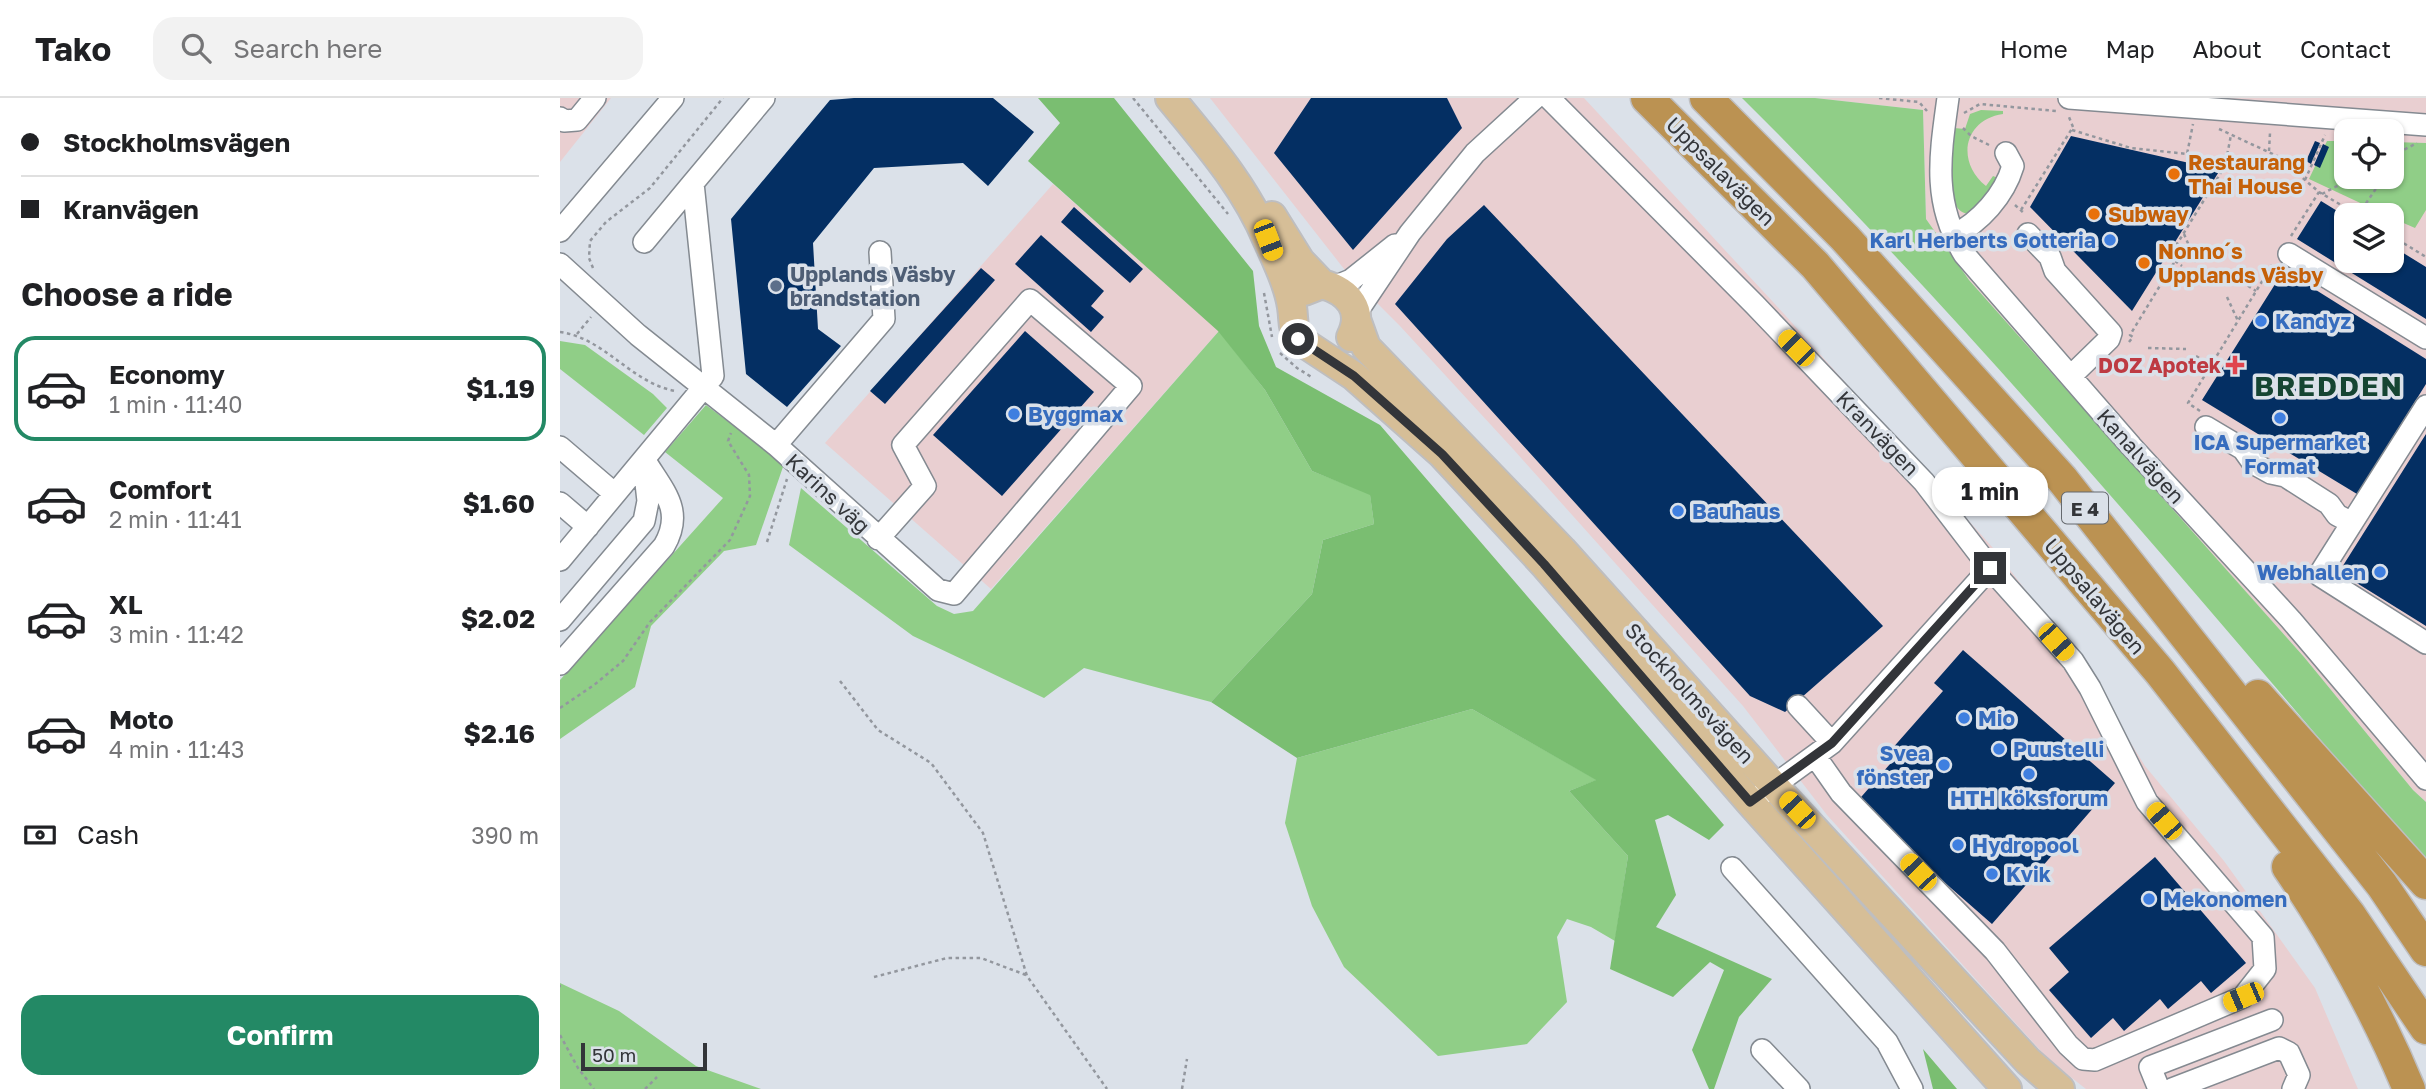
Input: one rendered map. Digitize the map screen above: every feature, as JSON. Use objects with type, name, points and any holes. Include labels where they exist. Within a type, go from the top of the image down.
[{"type":"highway","name":"Uppsalavägen","points":[[1647,98],[1815,265],[2160,672],[2348,914],[2426,1028]]},
{"type":"highway","name":"Uppsalavägen","points":[[1706,98],[1845,238],[2062,479],[2382,885],[2426,950]]},
{"type":"highway","points":[[1964,443],[2290,868],[2327,926],[2393,1051],[2409,1089]]},
{"type":"highway","points":[[2062,479],[2426,883]]},
{"type":"main road","name":"Stockholmsvägen","points":[[1170,98],[1218,156],[1247,197],[1268,240],[1292,308],[1293,330],[1298,339],[1354,376],[1442,454],[1544,564],[1750,802],[2007,1089]]},
{"type":"main road","name":"Stockholmsvägen","points":[[1192,98],[1226,143],[1300,261],[1328,285],[1346,294],[1357,317],[1366,347],[1562,550],[1774,786],[2028,1060],[2060,1089]]},
{"type":"main road","points":[[1292,308],[1303,291],[1328,285]]},
{"type":"main road","points":[[1318,351],[1332,351],[1350,339],[1357,317]]},
{"type":"street","points":[[560,118],[564,121],[577,120],[595,98]]},
{"type":"street","points":[[560,231],[673,98]]},
{"type":"street","points":[[644,242],[764,98]]},
{"type":"street","points":[[1357,317],[1410,233],[1475,153],[1535,98]]},
{"type":"street","name":"Kranvägen","points":[[1549,98],[1747,297],[1924,481],[1990,568],[2073,661],[2090,688],[2147,802],[2263,937],[2265,969],[2243,997],[2095,1060],[2083,1059],[2067,1045],[1995,951],[1842,793],[1815,755]]},
{"type":"street","name":"Kanalvägen","points":[[1948,98],[1940,195],[1952,236],[1983,277],[2131,446],[2291,620],[2426,779]]},
{"type":"street","points":[[2067,105],[2426,125]]},
{"type":"street","points":[[1952,236],[1967,229],[1980,218],[1998,195],[2013,166],[2006,153]]},
{"type":"street","points":[[560,561],[713,376],[693,183]]},
{"type":"street","points":[[1328,285],[1351,280],[1410,233]]},
{"type":"street","points":[[2028,234],[2050,257],[2055,271],[2111,333],[2109,339],[2071,376]]},
{"type":"street","points":[[2285,250],[2426,338]]},
{"type":"street","points":[[776,445],[884,319],[880,252]]},
{"type":"street","name":"Karins väg","points":[[560,264],[602,303],[776,445],[878,539],[938,590],[954,594],[1131,386],[1030,300],[904,445],[925,486],[878,539]]},
{"type":"street","points":[[2426,405],[2319,575],[2426,643]]},
{"type":"street","points":[[2203,419],[2243,449],[2253,463],[2271,473],[2285,476],[2329,503],[2337,515],[2351,523]]},
{"type":"street","points":[[560,447],[615,494]]},
{"type":"street","points":[[560,620],[644,521],[648,501],[644,459]]},
{"type":"street","points":[[560,664],[664,546],[673,531],[674,514],[644,459]]},
{"type":"street","points":[[560,503],[588,527]]},
{"type":"street","points":[[1750,802],[1832,743],[1990,568]]},
{"type":"street","points":[[1798,706],[1832,743]]},
{"type":"street","points":[[1732,868],[1887,1042],[1912,1089]]},
{"type":"street","points":[[2159,1089],[2150,1067],[2272,1020]]},
{"type":"street","points":[[2172,1089],[2279,1048],[2289,1053],[2299,1074],[2293,1089]]},
{"type":"street","points":[[1762,1050],[1799,1089]]},
{"type":"path","points":[[597,276],[589,258],[590,241],[606,222],[650,188],[723,98]]},
{"type":"path","points":[[2021,210],[2074,127],[2067,105]]},
{"type":"path","points":[[2072,130],[2131,148],[2187,154],[2194,117]]},
{"type":"path","points":[[1961,122],[1971,136],[2006,153]]},
{"type":"path","points":[[2305,180],[2329,127]]},
{"type":"path","points":[[2218,129],[2277,156],[2321,193],[2338,203]]},
{"type":"path","points":[[2130,335],[2175,261],[2177,244],[2225,166],[2231,135]]},
{"type":"path","points":[[2404,150],[2426,139]]},
{"type":"path","points":[[2203,419],[2188,403],[2256,291],[2321,193],[2334,187]]},
{"type":"path","points":[[2185,234],[2196,262]]},
{"type":"path","points":[[2404,243],[2426,256]]},
{"type":"path","points":[[2175,261],[2182,265]]},
{"type":"path","points":[[2196,274],[2228,274]]},
{"type":"path","points":[[2242,282],[2256,291]]},
{"type":"path","points":[[2227,297],[2238,321]]},
{"type":"path","points":[[577,334],[602,303]]},
{"type":"path","points":[[560,332],[577,334],[657,387],[676,391],[704,387]]},
{"type":"path","points":[[2148,348],[2186,349]]},
{"type":"path","points":[[2196,356],[2211,365]]},
{"type":"path","points":[[560,708],[624,661],[650,622],[730,540],[750,496],[749,475],[728,441],[736,413]]},
{"type":"path","points":[[767,542],[783,492]]},
{"type":"path","points":[[840,681],[878,730],[931,762],[983,832],[1027,976],[1107,1089]]},
{"type":"path","points":[[874,977],[947,958],[981,958],[1027,976]]},
{"type":"path","points":[[560,1035],[578,1068],[594,1089]]},
{"type":"path","points":[[1182,1089],[1187,1059]]},
{"type":"path","points":[[645,1089],[657,1077]]},
{"type":"shaded area","points":[[560,98],[611,98],[560,162]]},
{"type":"shaded area","points":[[1210,98],[1584,98],[1785,315],[1993,548],[2078,658],[2145,766],[2224,861],[2315,988],[2358,1089],[2086,1089],[2049,1060],[1827,815],[1743,706],[1514,450],[1400,326],[1348,274]]},
{"type":"shaded area","points":[[1815,98],[2426,98],[2426,802],[2413,790],[2304,657],[1969,280],[1926,219],[1923,110]]},
{"type":"shaded area","points":[[1053,184],[1219,331],[991,589],[825,443]]},
{"type":"green space","points":[[1038,98],[1114,98],[1253,271],[1259,326],[1276,367],[1380,425],[1724,825],[1709,840],[1668,815],[1655,820],[1676,895],[1656,927],[1772,979],[1739,1017],[1714,1089],[1709,1089],[1692,1050],[1724,970],[1710,962],[1673,997],[1610,969],[1628,856],[1569,791],[1596,780],[1472,709],[1297,758],[1211,702],[1312,594],[1323,540],[1374,524],[1370,495],[1312,471],[1265,390],[1218,331],[1028,161],[1060,123]]},
{"type":"green space","points":[[1742,98],[1815,98],[1923,110],[1926,219],[1969,280],[2304,657],[2413,790],[2426,802],[2426,863],[2092,474],[1920,283]]},
{"type":"green space","points":[[1981,110],[2003,111],[2003,114],[1979,124],[1972,133],[1968,143],[1970,165],[1986,186],[1993,176],[1998,178],[1970,214],[1961,211],[1951,191],[1951,149],[1954,128],[1965,129],[1970,114]]},
{"type":"green space","points":[[2327,141],[2334,141],[2334,189],[2404,189],[2404,142],[2426,143],[2426,210],[2415,228],[2404,223],[2404,203],[2360,203],[2309,179]]},
{"type":"green space","points":[[1219,331],[1265,390],[1312,471],[1370,494],[1374,524],[1323,540],[1312,594],[1211,702],[1084,668],[1044,698],[913,636],[789,545],[801,488],[937,606],[954,614],[973,611]]},
{"type":"green space","points":[[560,341],[585,345],[653,394],[667,408],[644,435],[560,369]]},
{"type":"green space","points":[[706,405],[784,464],[756,545],[724,551],[651,626],[635,687],[560,739],[560,680],[723,498],[665,452]]},
{"type":"green space","points":[[1472,709],[1597,780],[1569,791],[1628,856],[1615,941],[1591,927],[1567,919],[1557,937],[1567,1002],[1527,1044],[1438,1056],[1344,967],[1312,906],[1285,823],[1297,758]]},
{"type":"green space","points":[[560,983],[619,1011],[696,1066],[761,1089],[560,1089]]},
{"type":"green space","points":[[1923,1049],[1957,1089],[1933,1089]]},
{"type":"building","name":"Upplands Väsby brandstation","points":[[993,98],[1034,132],[988,186],[963,163],[874,168],[813,243],[818,329],[841,346],[787,407],[746,374],[731,219],[830,100]]},
{"type":"building","points":[[1311,98],[1447,98],[1462,128],[1353,250],[1274,153]]},
{"type":"building","points":[[2071,136],[2220,170],[2132,311],[2030,207]]},
{"type":"building","points":[[2315,141],[2320,143],[2311,164],[2306,161]]},
{"type":"building","points":[[2323,144],[2329,147],[2320,168],[2314,165]]},
{"type":"building","points":[[2321,201],[2334,209],[2334,262],[2297,239]]},
{"type":"building","name":"Bauhaus","points":[[1484,205],[1883,626],[1785,712],[1750,696],[1395,304],[1447,239]]},
{"type":"building","points":[[1074,207],[1143,269],[1130,283],[1061,222]]},
{"type":"building","points":[[1041,235],[1104,291],[1091,306],[1104,317],[1091,332],[1015,264]]},
{"type":"building","points":[[2404,253],[2426,267],[2426,319],[2352,273],[2404,273]]},
{"type":"building","points":[[981,268],[995,280],[885,404],[870,391]]},
{"type":"building","points":[[2284,270],[2426,359],[2426,384],[2357,494],[2202,400]]},
{"type":"building","name":"Byggmax","points":[[1025,331],[1094,392],[1002,496],[933,435]]},
{"type":"building","points":[[2426,434],[2426,626],[2339,572]]},
{"type":"building","points":[[1963,650],[2115,783],[1992,924],[1855,804],[1890,764],[1883,759],[1943,691],[1934,683]]},
{"type":"building","points":[[2155,857],[2246,963],[2211,993],[2201,981],[2168,1009],[2160,999],[2124,1031],[2113,1018],[2091,1038],[2049,990],[2069,972],[2049,948]]},
{"type":"place","name":"Restaurang Thai House","points":[[2174,174]]},
{"type":"place","name":"Subway","points":[[2094,214]]},
{"type":"place","name":"Karl Herberts Gotteria","points":[[2110,240]]},
{"type":"place","name":"Nonno´s Upplands Väsby","points":[[2144,263]]},
{"type":"place","name":"Upplands Väsby brandstation","points":[[776,286]]},
{"type":"place","name":"Kandyz","points":[[2261,321]]},
{"type":"place","name":"DOZ Apotek","points":[[2235,365]]},
{"type":"place","name":"Byggmax","points":[[1014,414]]},
{"type":"place","name":"ICA Supermarket Format","points":[[2280,418]]},
{"type":"place","name":"Bauhaus","points":[[1678,511]]},
{"type":"place","name":"Webhallen","points":[[2380,572]]},
{"type":"place","name":"Mio","points":[[1964,718]]},
{"type":"place","name":"Puustelli","points":[[1999,749]]},
{"type":"place","name":"Svea fönster","points":[[1944,765]]},
{"type":"place","name":"HTH köksforum","points":[[2029,774]]},
{"type":"place","name":"Hydropool","points":[[1958,845]]},
{"type":"place","name":"Kvik","points":[[1992,874]]},
{"type":"place","name":"Mekonomen","points":[[2149,899]]},
{"type":"district","name":"BREDDEN","points":[[2329,385]]},
{"type":"route","points":[[1298,339],[1354,376],[1442,454],[1544,564],[1750,802],[1832,743],[1990,568]]}]
